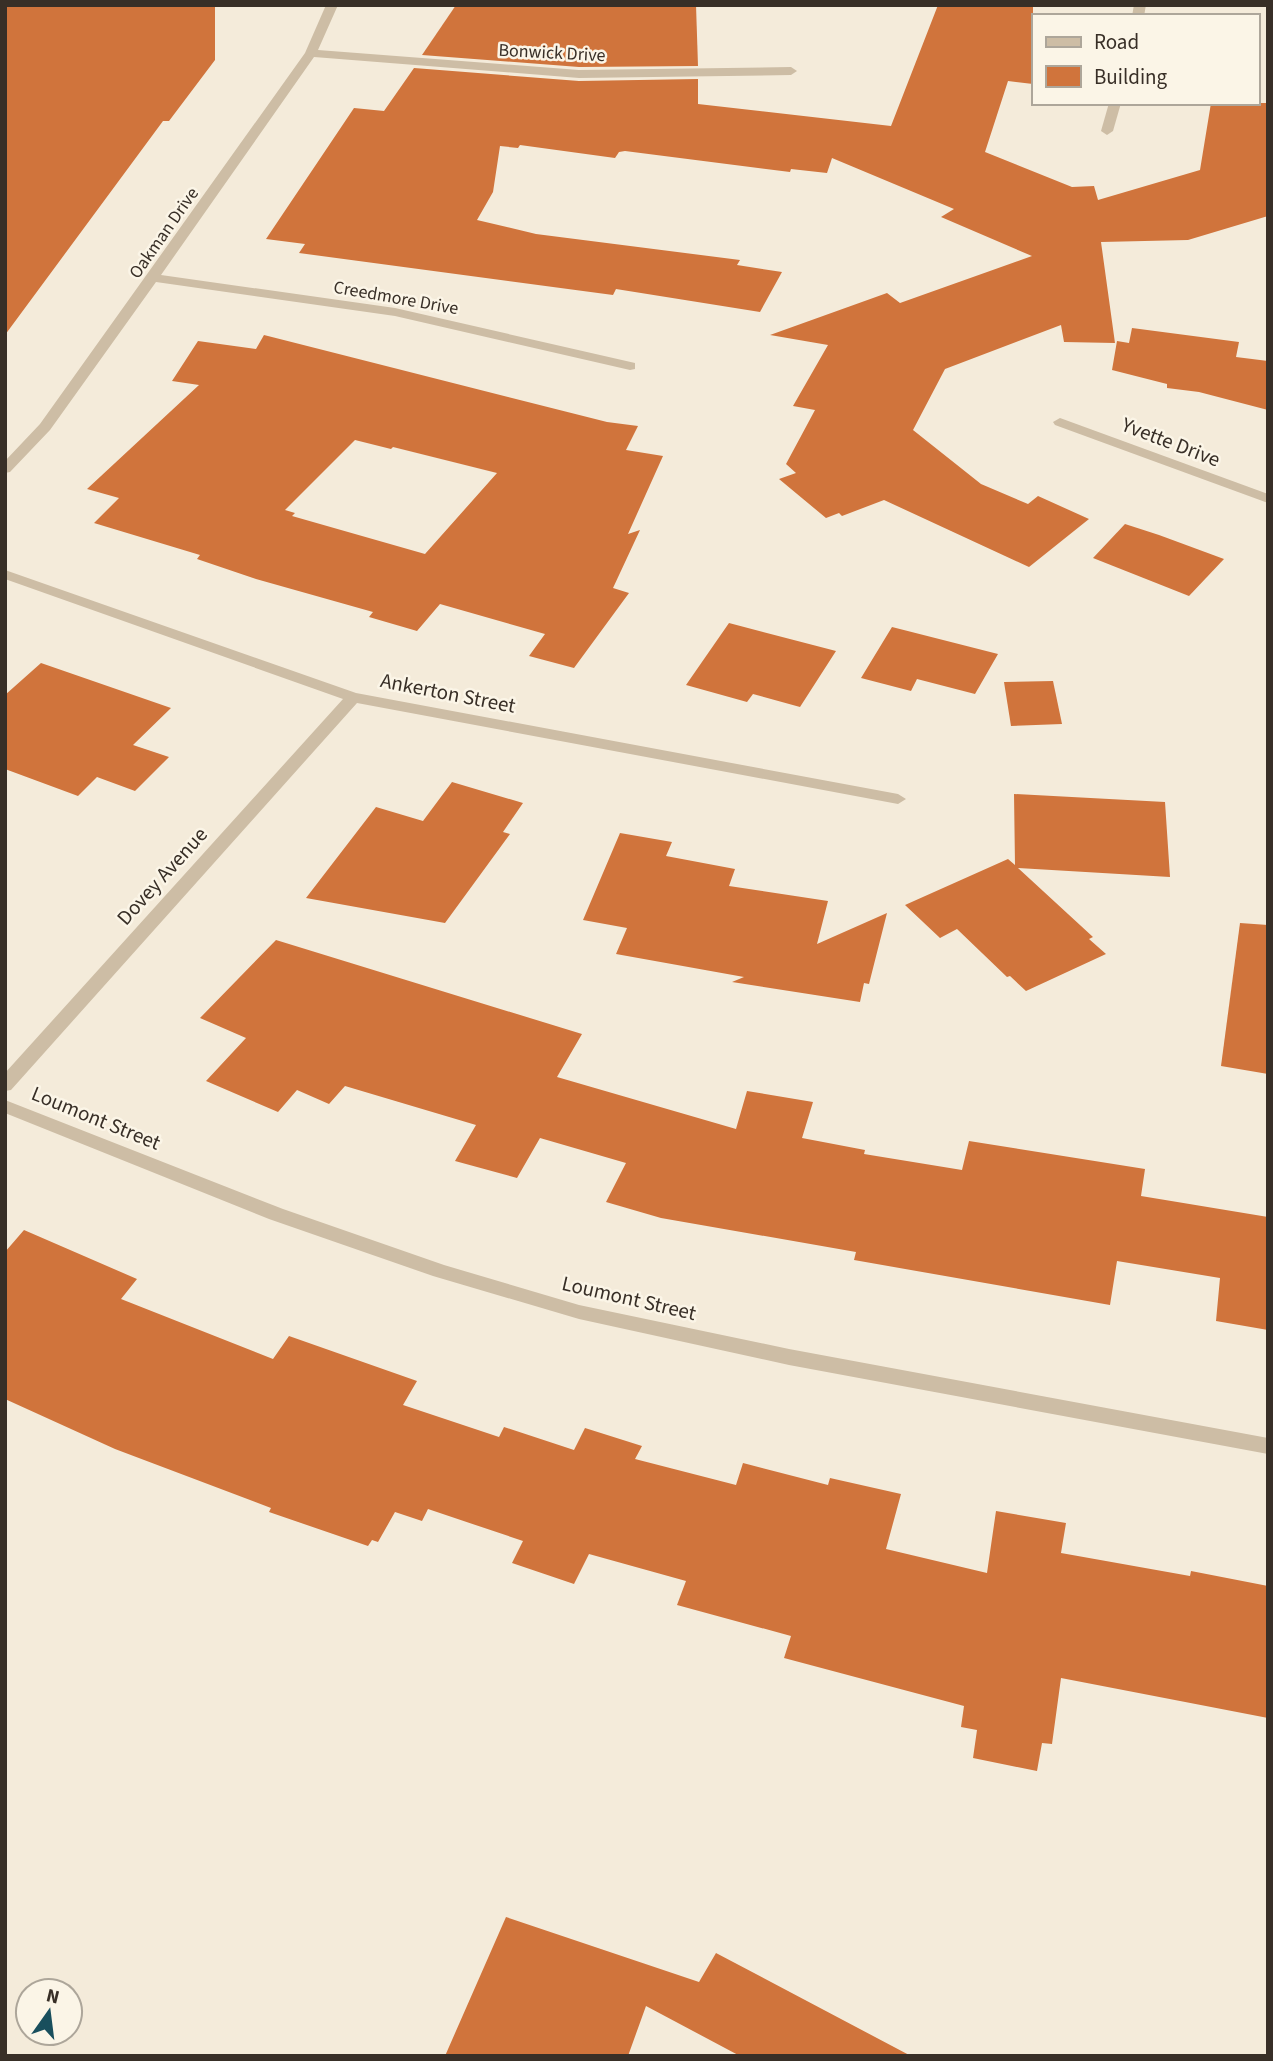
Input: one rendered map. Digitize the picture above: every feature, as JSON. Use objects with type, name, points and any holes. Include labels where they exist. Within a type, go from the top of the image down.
[{"type":"street","name":"Oakman Drive","points":[[5,469],[45,427],[153,278],[311,53],[332,5]]},
{"type":"street","name":"Bonwick Drive","points":[[311,53],[579,74],[791,71]]},
{"type":"street","points":[[1107,131],[1114,105]]},
{"type":"street","name":"Creedmore Drive","points":[[153,278],[395,312],[630,366]]},
{"type":"street","name":"Yvette Drive","points":[[1060,422],[1268,499]]},
{"type":"street","name":"Ankerton Street","points":[[5,574],[353,697],[898,799]]},
{"type":"street","name":"Dovey Avenue","points":[[5,1085],[353,697]]},
{"type":"street","name":"Loumont Street","points":[[5,1106],[276,1214],[440,1271],[579,1312],[789,1357],[1268,1446]]},
{"type":"building","points":[[5,5],[215,5],[215,60],[169,121],[163,121],[5,335]]},
{"type":"building","points":[[456,5],[696,5],[698,66],[579,67],[422,55]]},
{"type":"building","points":[[938,5],[1033,5],[1032,84],[1008,81],[985,152],[1072,187],[1094,186],[1098,200],[1200,170],[1211,105],[1268,103],[1268,216],[1188,240],[1101,242],[1115,343],[1064,342],[1061,325],[945,369],[913,430],[981,484],[1028,504],[1038,496],[1089,519],[1029,567],[884,500],[842,516],[839,513],[826,518],[779,479],[796,473],[786,464],[815,410],[793,406],[828,345],[770,335],[887,293],[900,303],[1032,256],[941,217],[954,209],[832,158],[827,173],[791,169],[790,172],[625,151],[619,152],[615,158],[520,145],[518,148],[500,146],[493,192],[477,220],[536,234],[740,260],[737,265],[782,272],[760,312],[616,289],[613,295],[299,253],[305,244],[266,239],[354,108],[384,111],[414,68],[579,81],[698,79],[698,104],[891,126]]},
{"type":"building","points":[[1132,328],[1239,342],[1236,357],[1268,361],[1268,410],[1199,392],[1167,388],[1167,384],[1112,370],[1117,341],[1129,343]]},
{"type":"building","points":[[264,335],[607,422],[638,426],[626,450],[663,456],[628,534],[640,530],[613,588],[629,593],[574,668],[529,656],[545,634],[440,604],[417,631],[369,617],[373,612],[256,579],[197,559],[200,555],[94,523],[119,498],[87,489],[199,385],[172,381],[198,341],[256,349]],"holes":[[[355,440],[391,449],[393,447],[497,473],[425,554],[292,516],[295,513],[285,510]]]},
{"type":"building","points":[[1125,524],[1224,559],[1189,596],[1093,558]]},
{"type":"building","points":[[729,623],[836,651],[800,707],[753,694],[747,702],[686,685]]},
{"type":"building","points":[[892,627],[998,654],[975,694],[917,679],[911,691],[861,678]]},
{"type":"building","points":[[41,663],[171,708],[133,745],[169,757],[135,791],[97,777],[78,796],[5,769],[5,695]]},
{"type":"building","points":[[1053,681],[1062,724],[1011,726],[1004,682]]},
{"type":"building","points":[[452,782],[523,803],[503,832],[510,834],[445,923],[306,898],[376,807],[423,821]]},
{"type":"building","points":[[1014,794],[1165,802],[1170,877],[1018,868],[1093,937],[1089,939],[1106,954],[1026,991],[1010,976],[1007,977],[957,929],[940,938],[905,905],[1008,859],[1015,865]]},
{"type":"building","points":[[620,833],[672,842],[666,856],[735,869],[729,886],[828,901],[817,944],[887,913],[869,984],[864,983],[860,1002],[732,982],[744,977],[616,954],[627,928],[583,920]]},
{"type":"building","points":[[1240,923],[1268,925],[1268,1074],[1221,1066]]},
{"type":"building","points":[[276,940],[582,1034],[557,1077],[736,1129],[747,1091],[813,1102],[802,1138],[865,1150],[864,1154],[962,1170],[969,1141],[1145,1169],[1141,1196],[1268,1217],[1268,1330],[1216,1321],[1220,1278],[1117,1261],[1110,1305],[854,1260],[856,1252],[661,1218],[606,1202],[626,1163],[540,1138],[517,1178],[455,1161],[476,1125],[345,1086],[329,1104],[297,1090],[278,1112],[206,1081],[246,1038],[200,1018]]},
{"type":"building","points":[[24,1230],[137,1279],[121,1299],[273,1359],[289,1336],[417,1381],[403,1405],[499,1437],[504,1427],[574,1450],[585,1428],[642,1446],[635,1459],[736,1485],[743,1463],[828,1485],[830,1478],[901,1494],[886,1549],[987,1573],[996,1511],[1066,1523],[1061,1553],[1190,1576],[1191,1571],[1268,1586],[1268,1718],[1061,1678],[1052,1744],[1042,1743],[1037,1771],[973,1758],[977,1730],[961,1727],[964,1706],[784,1658],[791,1636],[677,1605],[686,1581],[589,1554],[574,1584],[512,1563],[523,1541],[428,1509],[422,1521],[395,1512],[378,1542],[372,1540],[368,1546],[269,1512],[271,1508],[115,1449],[5,1399],[5,1252]]},
{"type":"building","points":[[506,1917],[699,1982],[716,1953],[911,2056],[740,2056],[646,2006],[628,2056],[445,2056]]}]
